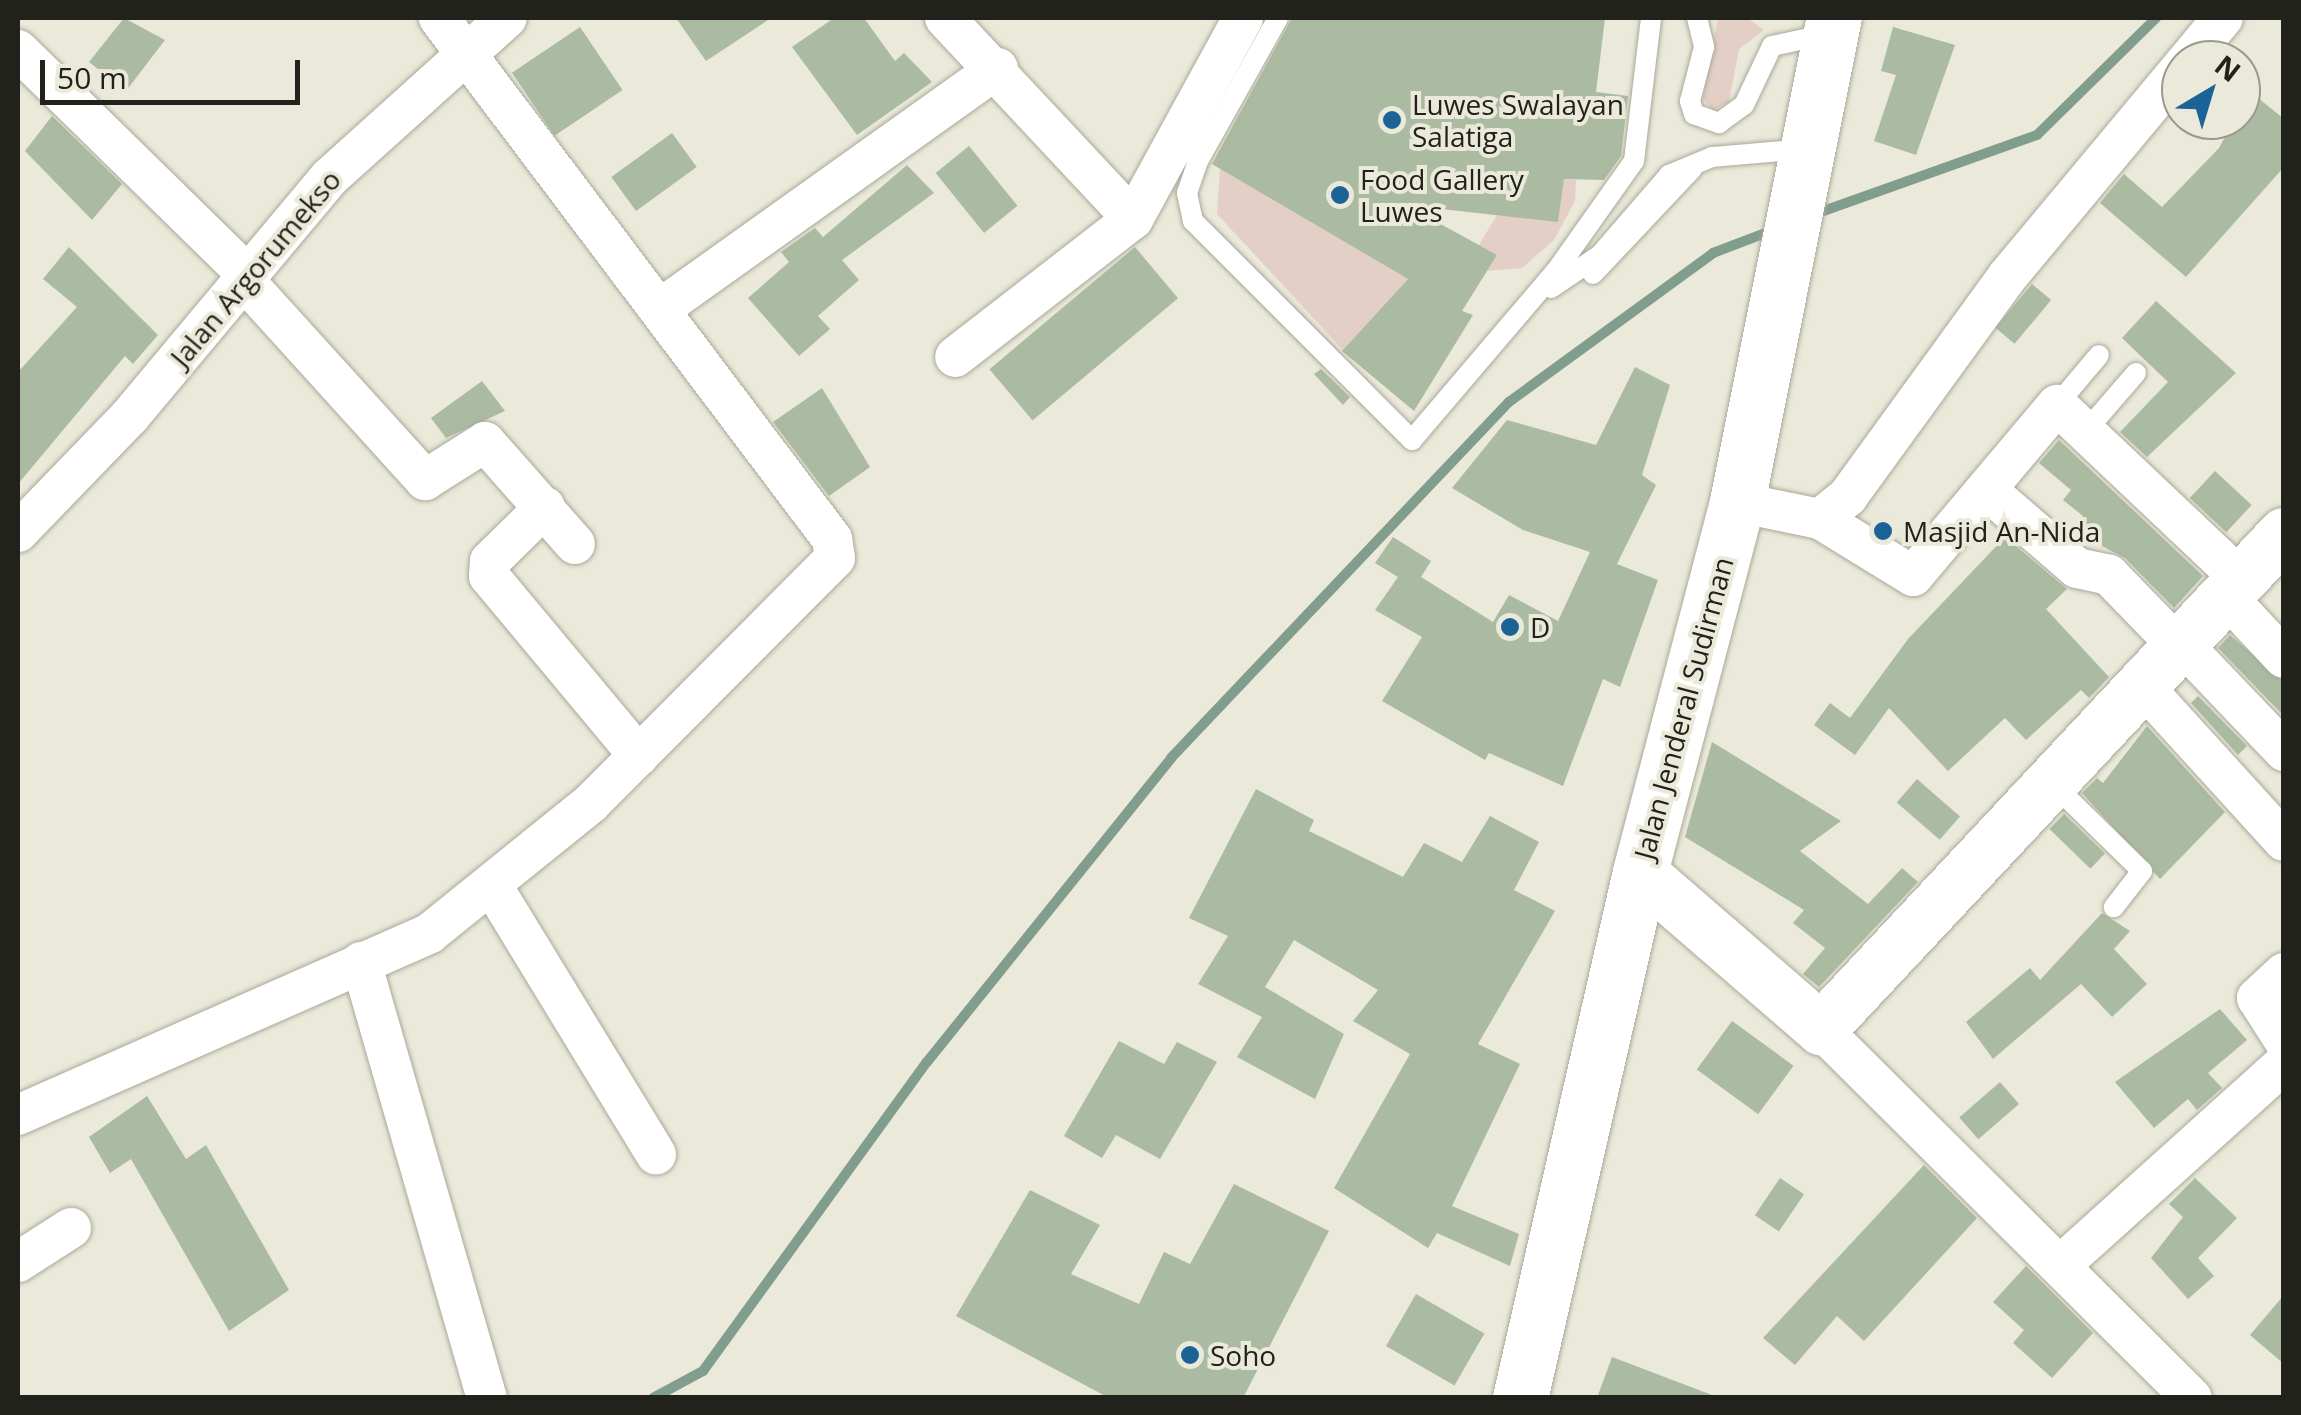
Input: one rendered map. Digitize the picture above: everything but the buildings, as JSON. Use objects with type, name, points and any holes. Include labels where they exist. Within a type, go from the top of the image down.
[{"type":"main road","name":"Jalan Jenderal Sudirman","points":[[1511,1392],[1737,502],[1813,149],[1832,26]]},
{"type":"street","points":[[18,1116],[430,933],[494,888],[639,756],[801,596],[836,548],[439,18]]},
{"type":"street","name":"Jalan Argorumekso","points":[[18,532],[130,416],[244,276],[380,127],[507,18]]},
{"type":"street","points":[[944,18],[998,68],[1133,219]]},
{"type":"street","points":[[955,357],[1133,219],[1243,18]]},
{"type":"street","points":[[1820,519],[1894,441],[2007,277],[2223,18]]},
{"type":"street","points":[[18,50],[244,276],[425,480],[486,442],[575,544]]},
{"type":"street","points":[[660,309],[998,68]]},
{"type":"street","points":[[1737,502],[1820,519],[1913,576],[1989,492],[2071,418],[2233,587],[2284,658]]},
{"type":"street","points":[[1989,492],[2077,568],[2109,575],[2284,751]]},
{"type":"street","points":[[545,507],[490,560],[490,576],[639,756]]},
{"type":"street","points":[[1821,1029],[2284,534]]},
{"type":"street","points":[[2141,684],[2284,842]]},
{"type":"street","points":[[1640,872],[1821,1029],[2064,1262],[2192,1398]]},
{"type":"street","points":[[494,888],[656,1154]]},
{"type":"street","points":[[361,962],[487,1398]]},
{"type":"street","points":[[2284,973],[2257,998],[2284,1040]]},
{"type":"street","points":[[2064,1262],[2284,1064]]},
{"type":"street","points":[[18,1262],[71,1228]]},
{"type":"lane","points":[[1278,18],[1187,193],[1205,240],[1412,440],[1611,200],[1639,150],[1650,18]]},
{"type":"lane","points":[[1696,18],[1704,47]]},
{"type":"lane","points":[[1706,18],[1704,47],[1690,101],[1694,114],[1719,123],[1744,105],[1772,46],[1832,26]]},
{"type":"lane","points":[[1525,304],[1569,277],[1669,175],[1697,163],[1813,149]]},
{"type":"lane","points":[[2071,418],[2099,355]]},
{"type":"lane","points":[[2071,418],[2136,372]]},
{"type":"lane","points":[[2050,782],[2142,871],[2114,907]]},
{"type":"shaded area","points":[[1718,18],[1747,18],[1764,30],[1739,49],[1729,102],[1713,110],[1703,99]]},
{"type":"shaded area","points":[[1220,168],[1408,279],[1343,350],[1217,214]]},
{"type":"shaded area","points":[[1564,179],[1576,180],[1575,201],[1554,240],[1522,268],[1487,271],[1497,255],[1479,245],[1497,215],[1558,221]]},
{"type":"waterway","points":[[1815,214],[2037,135],[2156,18]]},
{"type":"waterway","points":[[653,1398],[703,1371],[927,1062],[1171,758],[1509,402],[1713,253],[1776,229]]},
{"type":"place","name":"Luwes Swalayan Salatiga","points":[[1392,120]]},
{"type":"place","name":"Food Gallery Luwes","points":[[1340,195]]},
{"type":"place","name":"Masjid An-Nida","points":[[1883,531]]},
{"type":"place","name":"D","points":[[1510,627]]},
{"type":"place","name":"Soho","points":[[1190,1355]]}]
